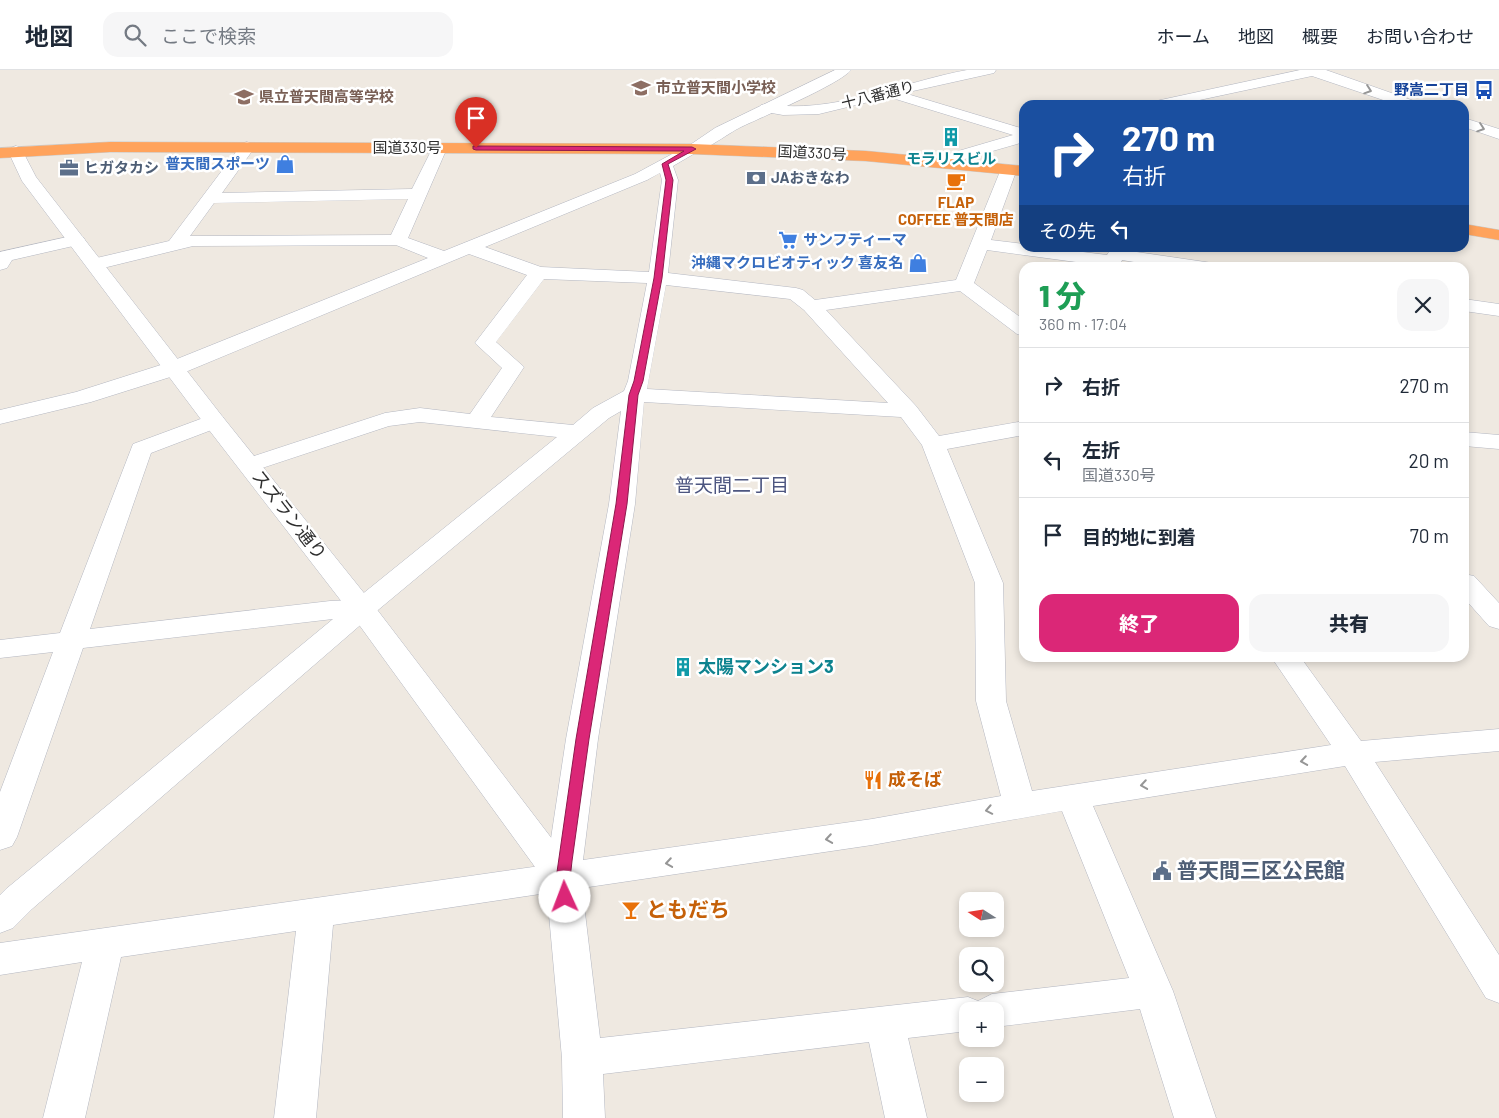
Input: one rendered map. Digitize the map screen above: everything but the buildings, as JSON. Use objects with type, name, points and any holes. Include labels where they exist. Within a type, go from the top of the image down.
[{"type":"highway","name":"国道330号","points":[[8,152],[110,147],[692,149],[814,152],[1016,170]]},
{"type":"highway","points":[[1469,230],[1499,235]]},
{"type":"street","points":[[3,421],[175,368],[641,177],[720,131],[844,70]]},
{"type":"street","name":"十八番通り","points":[[766,108],[781,112],[809,112],[872,98],[905,88],[989,70]]},
{"type":"street","points":[[1178,100],[1313,70],[1398,100]]},
{"type":"street","points":[[816,85],[872,98]]},
{"type":"street","points":[[889,93],[1019,133]]},
{"type":"street","points":[[1469,124],[1499,134]]},
{"type":"street","points":[[936,162],[1019,137]]},
{"type":"street","points":[[179,244],[178,240],[247,147]]},
{"type":"street","points":[[398,240],[439,148]]},
{"type":"street","name":"スズラン通り","points":[[8,152],[214,421],[362,609],[563,879]]},
{"type":"street","points":[[584,1118],[582,1058],[563,879],[582,739],[622,504],[634,395],[639,381],[658,278],[670,180],[665,164]]},
{"type":"street","points":[[964,285],[1016,170]]},
{"type":"street","points":[[209,198],[418,194]]},
{"type":"street","points":[[2,259],[76,240]]},
{"type":"street","points":[[95,264],[193,241],[398,240],[445,258]]},
{"type":"street","points":[[981,244],[1019,248]]},
{"type":"street","points":[[469,248],[539,273],[658,278],[796,294],[812,306],[908,411],[934,444],[989,583],[991,701],[1020,805]]},
{"type":"street","points":[[1063,252],[1159,262]]},
{"type":"street","points":[[476,422],[513,367],[485,343],[539,273]]},
{"type":"street","points":[[812,306],[964,285],[1019,326]]},
{"type":"street","points":[[1469,305],[1499,310]]},
{"type":"street","points":[[0,918],[19,899],[362,609],[601,413],[634,395],[908,411]]},
{"type":"street","points":[[250,465],[385,420],[420,415],[578,432]]},
{"type":"street","points":[[0,837],[141,449],[214,421]]},
{"type":"street","points":[[934,444],[1019,429]]},
{"type":"street","points":[[1469,439],[1499,442]]},
{"type":"street","points":[[1469,587],[1499,620]]},
{"type":"street","points":[[0,650],[330,610],[362,609]]},
{"type":"street","points":[[1289,662],[1353,753],[1499,987]]},
{"type":"street","points":[[0,959],[563,879],[872,832],[1072,796],[1353,753],[1499,740]]},
{"type":"street","points":[[1072,796],[1154,991],[1195,1118]]},
{"type":"street","points":[[295,1118],[316,914]]},
{"type":"street","points":[[64,1118],[105,944]]},
{"type":"street","points":[[1004,1010],[1154,991]]},
{"type":"street","points":[[582,1058],[959,1015]]},
{"type":"street","points":[[885,1024],[906,1118]]},
{"type":"place","name":"市立普天間小学校","points":[[641,88]]},
{"type":"place","name":"野嵩二丁目","points":[[1484,90]]},
{"type":"place","name":"県立普天間高等学校","points":[[244,97]]},
{"type":"place","name":"モラリスビル","points":[[951,137]]},
{"type":"place","name":"普天間スポーツ","points":[[285,164]]},
{"type":"place","name":"ヒガタカシ","points":[[69,168]]},
{"type":"place","name":"JAおきなわ","points":[[756,178]]},
{"type":"place","name":"FLAP COFFEE 普天間店","points":[[956,181]]},
{"type":"place","name":"サンフティーマ","points":[[788,240]]},
{"type":"place","name":"沖縄マクロビオティック 喜友名","points":[[918,263]]},
{"type":"place","name":"太陽マンション3","points":[[683,667]]},
{"type":"place","name":"成そば","points":[[873,780]]},
{"type":"place","name":"普天間三区公民館","points":[[1162,871]]},
{"type":"place","name":"ともだち","points":[[631,910]]},
{"type":"district","name":"普天間二丁目","points":[[732,485]]},
{"type":"route","points":[[476,148],[692,149],[665,164],[670,180],[658,278],[639,381],[634,395],[622,504],[582,739],[563,879],[565,897]]}]
